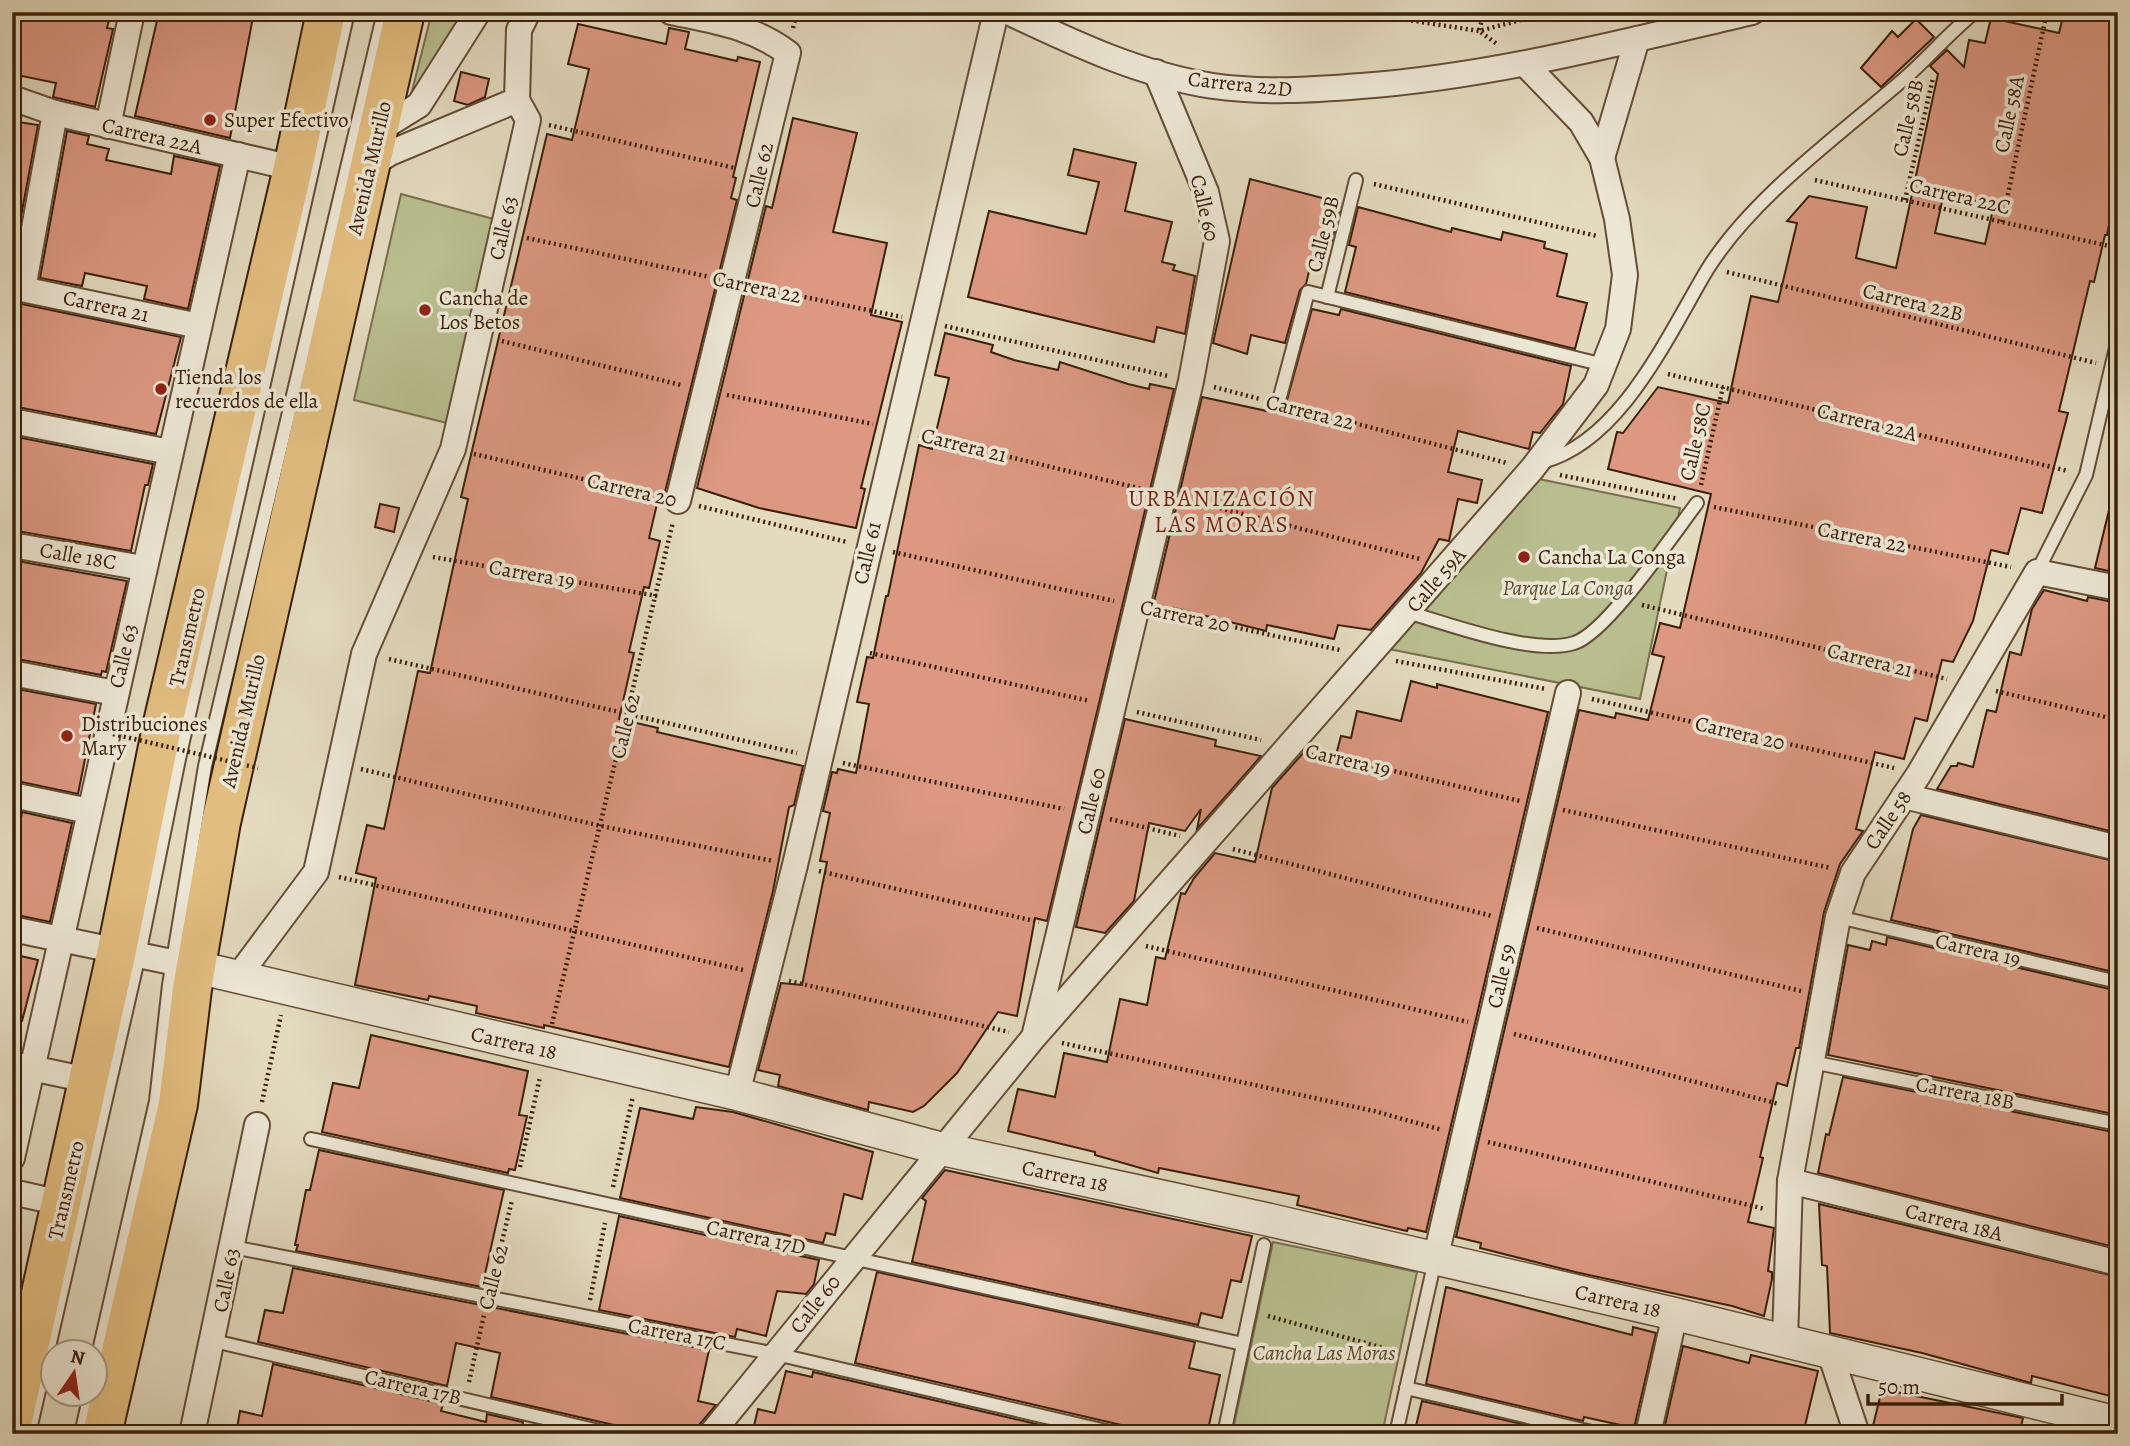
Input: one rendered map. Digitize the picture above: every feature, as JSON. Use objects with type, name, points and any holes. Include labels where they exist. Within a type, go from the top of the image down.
[{"type":"main road","points":[[12,1423],[23,1323],[61,1203],[88,1080],[128,953],[162,727],[293,168],[326,12]]},
{"type":"main road","name":"Avenida Murillo","points":[[102,1434],[178,1104],[184,965],[223,810],[405,12]]},
{"type":"street","points":[[108,126],[132,12]]},
{"type":"street","points":[[373,149],[419,105],[478,12]]},
{"type":"street","name":"Calle 63","points":[[237,978],[316,872],[364,654],[453,449],[502,232],[523,110],[519,30],[528,12]]},
{"type":"street","name":"Calle 62","points":[[671,12],[745,28],[767,37],[788,53],[734,282],[678,501]]},
{"type":"street","name":"Calle 61","points":[[737,1094],[795,865],[844,647],[996,12]]},
{"type":"street","name":"Carrera 22D","points":[[1008,12],[1052,26],[1087,50],[1156,72],[1212,86],[1283,93],[1404,83],[1525,64],[1752,12]]},
{"type":"street","points":[[1602,159],[1637,39]]},
{"type":"street","name":"Calle 59A","points":[[1034,1037],[1535,466],[1596,385],[1618,329],[1625,275],[1617,219],[1602,159],[1581,121],[1525,64]]},
{"type":"street","name":"Calle 60","points":[[711,1434],[852,1257],[1034,1037],[1063,928],[1112,706],[1191,381],[1217,241],[1206,192],[1156,72]]},
{"type":"street","name":"Carrera 22A","points":[[12,98],[55,113],[293,168]]},
{"type":"street","points":[[373,149],[390,153],[523,110]]},
{"type":"street","points":[[17,288],[55,113]]},
{"type":"street","name":"Calle 63","points":[[12,1158],[22,1066],[61,939],[238,155]]},
{"type":"street","name":"Carrera 21","points":[[17,288],[199,326]]},
{"type":"street","points":[[12,421],[170,452]]},
{"type":"street","name":"Calle 18C","points":[[12,545],[143,568]]},
{"type":"street","points":[[2037,572],[2118,588]]},
{"type":"street","name":"Calle 58","points":[[1785,1341],[1790,1181],[1838,917],[1853,873],[1919,774],[2037,572]]},
{"type":"street","points":[[12,673],[115,693]]},
{"type":"street","name":"Calle 59","points":[[1435,1260],[1568,693]]},
{"type":"street","points":[[12,795],[89,811]]},
{"type":"street","points":[[1904,796],[2118,848]]},
{"type":"street","name":"Carrera 18","points":[[12,929],[184,965],[737,1094],[942,1149],[1270,1220],[1675,1314],[2118,1423]]},
{"type":"street","points":[[22,1066],[88,1080]]},
{"type":"street","name":"Calle 63","points":[[192,1434],[214,1341],[257,1125]]},
{"type":"street","name":"Carrera 18A","points":[[1790,1181],[2118,1263]]},
{"type":"street","points":[[12,1192],[61,1203]]},
{"type":"street","points":[[1648,1434],[1675,1314]]},
{"type":"street","points":[[1830,1353],[1857,1434]]},
{"type":"lane","name":"Transmetro","points":[[30,1434],[128,953],[179,759],[348,12]]},
{"type":"lane","points":[[102,1338],[184,965],[205,766],[384,12]]},
{"type":"lane","points":[[1535,466],[1563,456],[1601,428],[1649,369],[1709,268],[1750,216],[1975,12]]},
{"type":"lane","name":"Calle 59B","points":[[1278,404],[1308,292],[1327,297],[1356,180]]},
{"type":"lane","points":[[1327,297],[1604,365]]},
{"type":"lane","name":"Calle 58","points":[[2037,572],[2086,475],[2118,339]]},
{"type":"lane","points":[[1407,612],[1529,645],[1559,646],[1575,643],[1587,637],[1622,600],[1697,503]]},
{"type":"lane","name":"Carrera 19","points":[[1838,917],[2118,982]]},
{"type":"lane","name":"Carrera 18B","points":[[1812,1062],[2118,1124]]},
{"type":"lane","name":"Carrera 17D","points":[[311,1139],[1243,1344]]},
{"type":"lane","points":[[1224,1434],[1264,1245]]},
{"type":"lane","name":"Carrera 17C","points":[[233,1247],[776,1354],[1119,1434]]},
{"type":"lane","points":[[1396,1434],[1435,1260]]},
{"type":"lane","name":"Carrera 17B","points":[[214,1341],[612,1434]]},
{"type":"lane","points":[[1406,1388],[1600,1434]]},
{"type":"lane","points":[[81,1434],[87,1408]]},
{"type":"path","points":[[1357,12],[1479,31],[1551,12]]},
{"type":"path","name":"Calle 58A","points":[[2002,222],[2047,12]]},
{"type":"path","name":"Calle 58B","points":[[1905,200],[1941,44]]},
{"type":"path","points":[[523,110],[760,174]]},
{"type":"path","name":"Carrera 22C","points":[[1794,175],[2118,248]]},
{"type":"path","points":[[1356,180],[1577,231]]},
{"type":"path","name":"Carrera 22","points":[[502,232],[1191,381],[1697,503],[2037,572]]},
{"type":"path","name":"Carrera 22B","points":[[1709,268],[2110,367]]},
{"type":"path","name":"Carrera 21","points":[[478,335],[706,391],[896,429],[1448,566]]},
{"type":"path","name":"Carrera 22A","points":[[1649,369],[2086,475]]},
{"type":"path","name":"Calle 58C","points":[[1697,503],[1723,387]]},
{"type":"path","name":"Carrera 20","points":[[453,449],[868,547],[1370,656],[1568,693],[1919,774]]},
{"type":"path","name":"Calle 62","points":[[465,1399],[678,501]]},
{"type":"path","name":"Carrera 19","points":[[408,553],[657,596]]},
{"type":"path","name":"Carrera 21","points":[[1622,600],[2118,720]]},
{"type":"path","name":"Carrera 19","points":[[844,647],[1541,806],[1853,873]]},
{"type":"path","points":[[113,734],[258,768]]},
{"type":"path","points":[[257,1125],[286,990]]},
{"type":"path","points":[[1250,1311],[1413,1356]]},
{"type":"green space","points":[[432,12],[465,12],[409,103]]},
{"type":"green space","name":"Cancha de Los Betos","points":[[401,194],[501,221],[447,423],[354,400]]},
{"type":"green space","name":"Parque La Conga","points":[[1539,479],[1680,508],[1640,699],[1389,649]]},
{"type":"green space","name":"Cancha Las Moras","points":[[1273,1242],[1417,1272],[1382,1434],[1232,1434]]},
{"type":"building","points":[[20,12],[111,12],[107,28],[113,29],[95,107],[53,97],[56,83],[12,74],[12,48]]},
{"type":"building","points":[[159,12],[254,12],[230,138],[135,116]]},
{"type":"building","points":[[2064,12],[2118,12],[2118,179],[2107,235],[2094,282],[2090,281],[2059,411],[2068,413],[2042,513],[2021,508],[2008,554],[1991,550],[1973,621],[1953,662],[1942,660],[1927,721],[1915,718],[1904,759],[1875,752],[1856,829],[1863,831],[1840,864],[1824,912],[1799,1048],[1796,1048],[1787,1086],[1777,1083],[1760,1157],[1763,1158],[1748,1222],[1774,1228],[1768,1271],[1772,1272],[1772,1279],[1764,1316],[1732,1306],[1480,1248],[1481,1243],[1456,1237],[1579,710],[1615,718],[1616,713],[1648,720],[1664,657],[1652,654],[1660,623],[1680,628],[1711,494],[1608,469],[1617,432],[1623,433],[1658,387],[1728,403],[1751,296],[1778,302],[1797,223],[1787,221],[1809,196],[1867,207],[1856,258],[1896,268],[1938,74],[1930,66],[1947,50],[1964,67],[1969,40],[1985,43],[1991,18],[2059,33]],"holes":[[[1944,193],[1994,205],[1985,244],[1935,233]]]},
{"type":"building","points":[[1916,19],[1934,37],[1881,87],[1861,68],[1892,31],[1898,37]]},
{"type":"building","points":[[578,24],[666,44],[669,28],[689,32],[685,49],[737,61],[738,57],[760,62],[733,177],[736,178],[731,198],[737,200],[665,492],[660,491],[649,538],[660,541],[649,588],[644,587],[629,652],[634,653],[619,719],[658,728],[657,732],[803,766],[794,805],[789,807],[773,891],[729,1067],[544,1025],[544,1028],[476,1013],[477,1006],[429,996],[428,1000],[355,985],[376,878],[356,873],[367,825],[384,829],[418,671],[430,673],[468,499],[461,497],[547,134],[572,140],[589,69],[568,64]]},
{"type":"building","points":[[461,72],[489,79],[485,97],[468,105],[454,101]]},
{"type":"building","points":[[793,118],[857,133],[833,232],[887,243],[871,315],[902,322],[861,488],[865,489],[856,528],[759,508],[697,488],[766,206],[772,208]]},
{"type":"building","points":[[12,121],[38,125],[12,265]]},
{"type":"building","points":[[67,131],[89,136],[87,144],[109,149],[106,160],[171,174],[174,156],[220,166],[188,309],[144,299],[147,286],[85,273],[82,286],[40,278]]},
{"type":"building","points":[[1074,149],[1136,163],[1125,211],[1172,222],[1162,262],[1175,265],[1173,270],[1195,276],[1185,334],[1157,327],[1154,342],[968,297],[989,211],[1086,234],[1099,182],[1068,175]]},
{"type":"building","points":[[1250,179],[1341,203],[1332,241],[1317,238],[1306,284],[1300,290],[1285,343],[1251,335],[1247,354],[1213,343]]},
{"type":"building","points":[[1358,207],[1451,232],[1452,228],[1501,240],[1503,232],[1545,242],[1544,248],[1567,254],[1557,296],[1587,303],[1575,349],[1345,292],[1356,247],[1349,245]]},
{"type":"building","points":[[12,302],[181,337],[156,434],[12,406]]},
{"type":"building","points":[[1312,309],[1339,315],[1341,309],[1571,366],[1563,404],[1540,433],[1533,432],[1529,449],[1458,431],[1448,472],[1482,480],[1477,503],[1458,499],[1449,541],[1439,539],[1421,573],[1371,630],[1338,625],[1334,639],[1267,625],[1266,631],[1174,608],[1173,611],[1153,606],[1202,397],[1276,413],[1284,411]]},
{"type":"building","points":[[945,333],[993,345],[991,352],[1014,360],[1058,370],[1060,362],[1149,389],[1150,384],[1174,389],[1047,921],[1035,918],[1017,1016],[998,1012],[957,1073],[924,1106],[913,1112],[869,1102],[868,1110],[778,1086],[780,1075],[758,1070],[781,983],[802,985],[827,862],[820,861],[830,813],[823,811],[832,772],[837,773],[838,769],[856,773],[869,704],[857,702],[867,657],[873,658],[888,596],[919,445],[932,449],[949,378],[935,375]]},
{"type":"building","points":[[12,436],[153,464],[148,485],[145,485],[131,551],[17,531],[19,521],[12,520]]},
{"type":"building","points":[[380,504],[399,508],[394,532],[375,527]]},
{"type":"building","points":[[2110,506],[2118,507],[2118,573],[2095,568]]},
{"type":"building","points":[[12,560],[127,581],[106,672],[102,671],[101,675],[12,658]]},
{"type":"building","points":[[2044,590],[2087,601],[2088,597],[2118,603],[2118,833],[1937,789],[1951,766],[1957,766],[1958,763],[1973,767],[1987,710],[1996,712],[2010,652],[2021,655],[2032,609]]},
{"type":"building","points":[[1411,681],[1437,688],[1437,684],[1548,712],[1426,1232],[1408,1228],[1407,1231],[1297,1205],[1299,1196],[1159,1168],[1158,1173],[1095,1155],[1095,1152],[1008,1131],[1018,1089],[1055,1097],[1064,1053],[1107,1062],[1120,999],[1147,1005],[1156,957],[1165,959],[1181,893],[1185,894],[1194,878],[1215,853],[1255,862],[1272,788],[1304,752],[1335,759],[1341,736],[1351,738],[1357,711],[1401,721]]},
{"type":"building","points":[[12,688],[96,704],[78,794],[12,780],[12,754],[17,731],[12,730]]},
{"type":"building","points":[[1125,719],[1216,740],[1215,746],[1261,756],[1197,829],[1201,809],[1185,831],[1149,823],[1134,901],[1105,933],[1076,927]]},
{"type":"building","points":[[22,812],[72,823],[50,922],[12,914],[12,845],[16,846]]},
{"type":"building","points":[[1921,815],[2118,862],[2118,973],[1891,920],[1913,829]]},
{"type":"building","points":[[1887,937],[2118,991],[2118,1115],[1828,1055],[1848,945],[1870,950],[1872,941],[1886,945]]},
{"type":"building","points":[[12,954],[38,960],[22,1021],[12,1020]]},
{"type":"building","points":[[371,1035],[528,1071],[519,1115],[527,1116],[515,1170],[509,1169],[508,1173],[322,1132],[333,1083],[359,1088]]},
{"type":"building","points":[[1843,1077],[2118,1133],[2118,1248],[1818,1173]]},
{"type":"building","points":[[696,1107],[733,1112],[873,1152],[862,1199],[844,1194],[835,1235],[826,1233],[823,1243],[620,1198],[640,1108],[693,1119]]},
{"type":"building","points":[[319,1150],[504,1190],[482,1287],[296,1251],[306,1190],[310,1190]]},
{"type":"building","points":[[945,1170],[1252,1236],[1241,1282],[1231,1280],[1222,1318],[1201,1313],[1198,1325],[912,1262],[926,1201],[922,1198]]},
{"type":"building","points":[[1819,1204],[2118,1277],[2118,1398],[2032,1376],[2031,1383],[1922,1353],[1830,1333],[1827,1266],[1822,1265]]},
{"type":"building","points":[[619,1216],[819,1260],[814,1284],[806,1294],[777,1291],[766,1336],[737,1329],[735,1337],[599,1310]]},
{"type":"building","points":[[293,1268],[709,1350],[698,1401],[716,1405],[699,1425],[696,1434],[622,1434],[623,1429],[614,1425],[491,1397],[500,1353],[456,1343],[447,1386],[258,1342],[265,1310],[283,1313]]},
{"type":"building","points":[[877,1272],[1195,1342],[1189,1368],[1220,1375],[1207,1434],[1128,1434],[1121,1425],[855,1363]]},
{"type":"building","points":[[1446,1287],[1632,1335],[1633,1327],[1656,1333],[1634,1428],[1584,1417],[1583,1421],[1426,1384]]},
{"type":"building","points":[[1683,1346],[1749,1363],[1751,1355],[1818,1371],[1803,1434],[1663,1434]]},
{"type":"building","points":[[273,1364],[443,1404],[441,1411],[486,1422],[487,1414],[523,1422],[521,1434],[352,1434],[328,1429],[325,1434],[236,1434],[240,1411],[262,1416]]},
{"type":"building","points":[[786,1371],[812,1377],[813,1372],[1079,1434],[752,1434],[758,1409],[775,1413]]},
{"type":"building","points":[[1882,1389],[2023,1418],[2019,1434],[1871,1434]]},
{"type":"building","points":[[1422,1401],[1556,1432],[1414,1434]]},
{"type":"place","name":"Super Efectivo","points":[[210,120]]},
{"type":"place","name":"Cancha de Los Betos","points":[[425,310]]},
{"type":"place","name":"Tienda los recuerdos de ella","points":[[161,389]]},
{"type":"place","name":"Cancha La Conga","points":[[1524,557]]},
{"type":"place","name":"Distribuciones Mary","points":[[67,736]]},
{"type":"district","name":"URBANIZACIÓN LAS MORAS","points":[[1222,511]]}]
